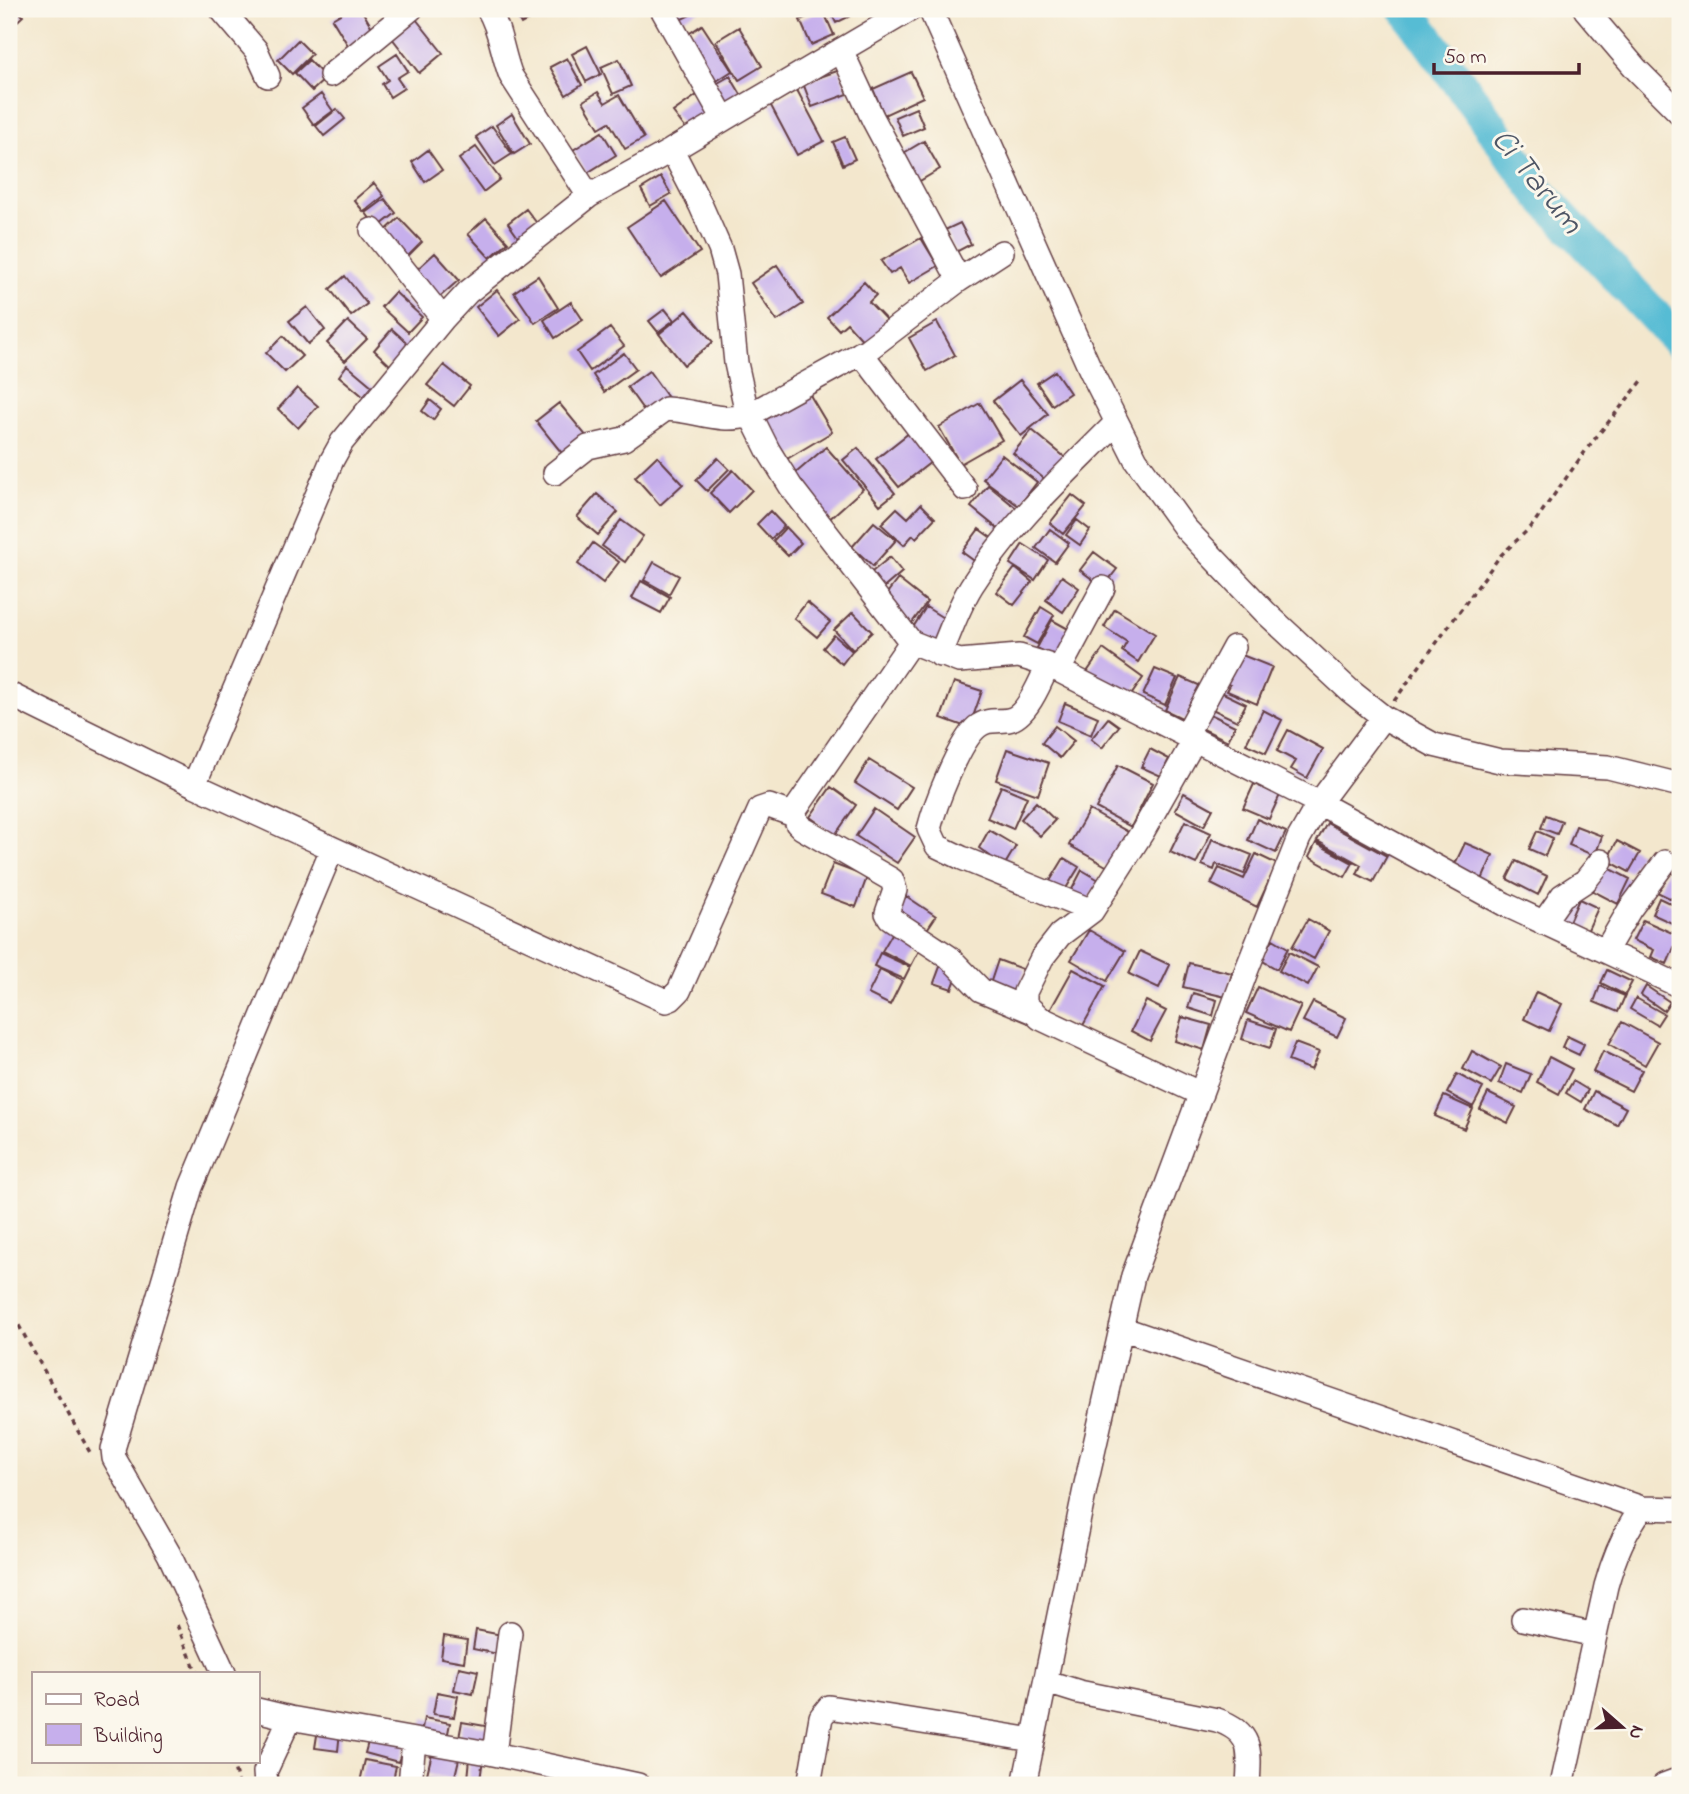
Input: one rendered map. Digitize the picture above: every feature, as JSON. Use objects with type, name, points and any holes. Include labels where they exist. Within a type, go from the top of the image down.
[{"type":"street","points":[[221,9],[256,50],[268,76]]},
{"type":"street","points":[[331,75],[411,9]]},
{"type":"street","points":[[488,9],[501,38],[504,58],[516,86],[589,196]]},
{"type":"street","points":[[662,9],[724,119]]},
{"type":"street","points":[[194,785],[332,460],[342,442],[443,319],[468,292],[589,196],[911,9]]},
{"type":"street","points":[[930,9],[1091,371],[1136,460],[1185,527],[1265,611],[1349,690],[1383,717],[1445,749],[1518,763],[1608,767],[1680,785]]},
{"type":"street","points":[[1585,9],[1637,70],[1680,113]]},
{"type":"street","points":[[841,50],[873,118],[959,280]]},
{"type":"street","points":[[672,150],[720,249],[727,274],[736,363],[750,415],[791,487],[911,642],[959,661],[1018,656],[1054,668],[1319,803],[1543,923],[1680,986]]},
{"type":"street","points":[[372,230],[443,319]]},
{"type":"street","points":[[555,473],[588,447],[624,439],[666,409],[730,419],[750,415],[860,353],[959,280],[1002,252]]},
{"type":"street","points":[[860,353],[965,489]]},
{"type":"street","points":[[940,655],[964,601],[988,562],[1029,513],[1116,423]]},
{"type":"street","points":[[1092,911],[937,846],[929,829],[942,790],[967,738],[977,727],[989,720],[1010,720],[1020,715],[1054,668],[1103,588]]},
{"type":"street","points":[[9,694],[194,785],[666,1001],[679,991],[760,809],[764,806],[788,813],[794,811],[911,642]]},
{"type":"street","points":[[1031,1011],[1025,1004],[1025,992],[1042,958],[1060,935],[1092,911],[1143,831],[1234,647]]},
{"type":"street","points":[[1024,1785],[1086,1484],[1133,1276],[1299,838],[1319,803],[1383,717]]},
{"type":"street","points":[[794,811],[797,823],[802,828],[892,880],[895,890],[887,913],[890,918],[949,957],[981,990],[1031,1011],[1135,1065],[1201,1094]]},
{"type":"street","points":[[224,1672],[169,1554],[114,1458],[113,1448],[191,1186],[332,849]]},
{"type":"street","points":[[1543,923],[1562,896],[1585,881],[1601,861]]},
{"type":"street","points":[[1606,950],[1624,918],[1665,862]]},
{"type":"street","points":[[1121,1328],[1642,1508],[1680,1509]]},
{"type":"street","points":[[1562,1785],[1615,1555],[1642,1508]]},
{"type":"street","points":[[1523,1619],[1595,1635]]},
{"type":"street","points":[[494,1754],[510,1633]]},
{"type":"street","points":[[1047,1682],[1079,1692],[1231,1725],[1242,1734],[1249,1750],[1248,1785]]},
{"type":"street","points":[[809,1785],[821,1717],[829,1707],[1033,1740]]},
{"type":"street","points":[[259,1710],[494,1754],[639,1785]]},
{"type":"street","points":[[266,1785],[265,1772],[290,1718]]},
{"type":"street","points":[[410,1785],[414,1740]]},
{"type":"street","points":[[1664,1785],[1680,1779]]},
{"type":"path","points":[[1383,717],[1500,556],[1531,527],[1589,446],[1642,381]]},
{"type":"path","points":[[232,1762],[239,1785]]},
{"type":"building","points":[[9,9],[17,9],[23,16],[9,29]]},
{"type":"building","points":[[349,9],[361,9],[374,31],[349,47],[332,19]]},
{"type":"building","points":[[513,9],[549,9],[521,24]]},
{"type":"building","points":[[664,9],[702,9],[672,24]]},
{"type":"building","points":[[829,9],[846,9],[850,16],[836,23]]},
{"type":"building","points":[[823,10],[834,35],[811,45],[800,20]]},
{"type":"building","points":[[416,19],[443,53],[419,73],[392,38]]},
{"type":"building","points":[[702,25],[732,71],[710,85],[681,39]]},
{"type":"building","points":[[739,27],[762,66],[739,80],[716,41]]},
{"type":"building","points":[[298,40],[312,54],[292,74],[278,60]]},
{"type":"building","points":[[587,46],[601,74],[586,82],[572,54]]},
{"type":"building","points":[[397,54],[408,71],[397,78],[404,88],[390,97],[382,84],[388,80],[379,66]]},
{"type":"building","points":[[567,58],[582,85],[566,95],[550,67]]},
{"type":"building","points":[[619,59],[631,86],[613,94],[601,67]]},
{"type":"building","points":[[309,60],[326,78],[312,91],[295,73]]},
{"type":"building","points":[[840,70],[848,94],[812,107],[803,83]]},
{"type":"building","points":[[911,72],[923,97],[884,115],[873,89]]},
{"type":"building","points":[[730,76],[746,103],[727,114],[711,87]]},
{"type":"building","points":[[797,90],[824,141],[797,155],[770,104]]},
{"type":"building","points":[[598,92],[605,103],[619,95],[644,138],[625,149],[609,122],[599,128],[583,101]]},
{"type":"building","points":[[321,94],[333,111],[314,125],[302,108]]},
{"type":"building","points":[[697,95],[712,117],[689,133],[673,112]]},
{"type":"building","points":[[916,108],[924,127],[903,136],[895,117]]},
{"type":"building","points":[[337,109],[345,119],[324,136],[316,126]]},
{"type":"building","points":[[512,114],[530,144],[514,154],[496,125]]},
{"type":"building","points":[[492,126],[512,154],[495,165],[476,137]]},
{"type":"building","points":[[602,132],[616,155],[587,173],[573,150]]},
{"type":"building","points":[[845,137],[855,159],[843,165],[833,142]]},
{"type":"building","points":[[924,141],[940,169],[918,182],[902,154]]},
{"type":"building","points":[[476,147],[500,179],[483,192],[459,159]]},
{"type":"building","points":[[428,150],[442,170],[425,182],[412,162]]},
{"type":"building","points":[[661,177],[671,194],[650,206],[641,189]]},
{"type":"building","points":[[374,183],[384,196],[364,212],[354,200]]},
{"type":"building","points":[[385,199],[396,213],[377,228],[366,213]]},
{"type":"building","points":[[666,201],[700,252],[661,278],[627,227]]},
{"type":"building","points":[[526,209],[539,226],[520,240],[508,223]]},
{"type":"building","points":[[399,218],[422,242],[404,260],[381,235]]},
{"type":"building","points":[[486,218],[508,242],[490,258],[468,234]]},
{"type":"building","points":[[960,223],[971,244],[956,252],[945,230]]},
{"type":"building","points":[[921,238],[938,266],[909,283],[900,268],[890,274],[881,261]]},
{"type":"building","points":[[435,253],[459,280],[436,300],[413,273]]},
{"type":"building","points":[[777,265],[803,304],[777,321],[751,283]]},
{"type":"building","points":[[345,276],[367,304],[351,316],[330,289]]},
{"type":"building","points":[[538,276],[558,308],[535,323],[514,292]]},
{"type":"building","points":[[864,282],[876,295],[869,302],[890,324],[867,345],[847,323],[839,330],[827,317]]},
{"type":"building","points":[[497,290],[520,319],[499,336],[476,307]]},
{"type":"building","points":[[395,292],[422,317],[408,332],[381,307]]},
{"type":"building","points":[[571,302],[583,320],[555,338],[544,320]]},
{"type":"building","points":[[307,307],[325,330],[308,344],[289,321]]},
{"type":"building","points":[[665,309],[674,320],[658,332],[649,321]]},
{"type":"building","points":[[687,311],[713,342],[684,365],[659,334]]},
{"type":"building","points":[[348,321],[367,339],[345,361],[327,343]]},
{"type":"building","points":[[937,322],[955,355],[927,371],[909,338]]},
{"type":"building","points":[[610,328],[624,346],[590,371],[577,352]]},
{"type":"building","points":[[392,329],[414,349],[395,370],[374,350]]},
{"type":"building","points":[[283,336],[302,356],[285,372],[266,353]]},
{"type":"building","points":[[624,353],[636,369],[604,392],[593,375]]},
{"type":"building","points":[[347,365],[379,392],[371,403],[339,376]]},
{"type":"building","points":[[444,365],[470,386],[454,406],[427,385]]},
{"type":"building","points":[[649,371],[669,399],[647,415],[627,387]]},
{"type":"building","points":[[1055,371],[1070,393],[1052,405],[1037,383]]},
{"type":"building","points":[[1020,380],[1048,414],[1021,436],[993,401]]},
{"type":"building","points":[[297,388],[318,406],[298,428],[278,409]]},
{"type":"building","points":[[807,390],[832,432],[787,459],[762,417]]},
{"type":"building","points":[[430,400],[441,409],[433,420],[422,411]]},
{"type":"building","points":[[559,403],[588,438],[565,457],[536,421]]},
{"type":"building","points":[[980,403],[1002,440],[960,464],[939,427]]},
{"type":"building","points":[[914,429],[936,458],[899,487],[876,459]]},
{"type":"building","points":[[1032,430],[1067,459],[1048,482],[1013,453]]},
{"type":"building","points":[[826,447],[863,489],[827,521],[790,478]]},
{"type":"building","points":[[858,448],[895,493],[880,505],[843,460]]},
{"type":"building","points":[[1002,455],[1037,482],[1019,506],[983,479]]},
{"type":"building","points":[[657,456],[683,484],[660,505],[635,477]]},
{"type":"building","points":[[718,458],[729,469],[707,491],[696,480]]},
{"type":"building","points":[[733,470],[752,490],[729,513],[710,493]]},
{"type":"building","points":[[988,485],[1020,511],[1003,533],[971,507]]},
{"type":"building","points":[[597,494],[618,512],[598,535],[577,517]]},
{"type":"building","points":[[1072,495],[1086,506],[1063,534],[1050,523]]},
{"type":"building","points":[[921,504],[935,518],[916,538],[913,535],[904,545],[881,524],[897,508],[908,518]]},
{"type":"building","points":[[770,511],[784,526],[771,539],[757,524]]},
{"type":"building","points":[[621,520],[643,536],[625,562],[602,546]]},
{"type":"building","points":[[1077,520],[1090,530],[1080,545],[1066,535]]},
{"type":"building","points":[[874,522],[896,540],[873,566],[852,547]]},
{"type":"building","points":[[786,527],[801,543],[788,556],[773,541]]},
{"type":"building","points":[[979,529],[997,542],[980,565],[962,552]]},
{"type":"building","points":[[1050,529],[1069,543],[1055,562],[1036,548]]},
{"type":"building","points":[[593,543],[619,562],[603,583],[578,564]]},
{"type":"building","points":[[1023,544],[1048,560],[1035,580],[1010,564]]},
{"type":"building","points":[[1094,552],[1117,569],[1103,587],[1080,570]]},
{"type":"building","points":[[890,557],[902,572],[880,591],[867,576]]},
{"type":"building","points":[[654,562],[679,576],[669,594],[644,580]]},
{"type":"building","points":[[1015,568],[1032,582],[1014,605],[997,592]]},
{"type":"building","points":[[1062,576],[1079,588],[1063,612],[1046,600]]},
{"type":"building","points":[[898,579],[927,602],[911,624],[881,601]]},
{"type":"building","points":[[641,581],[670,597],[661,613],[632,598]]},
{"type":"building","points":[[807,602],[830,622],[817,637],[794,618]]},
{"type":"building","points":[[926,607],[951,623],[938,644],[912,629]]},
{"type":"building","points":[[1041,607],[1054,615],[1037,644],[1024,637]]},
{"type":"building","points":[[1115,609],[1155,634],[1138,662],[1122,651],[1127,642],[1104,627]]},
{"type":"building","points":[[853,612],[872,632],[853,650],[834,630]]},
{"type":"building","points":[[1052,620],[1072,631],[1057,659],[1037,648]]},
{"type":"building","points":[[834,635],[852,651],[842,664],[823,648]]},
{"type":"building","points":[[1103,649],[1143,678],[1127,701],[1087,672]]},
{"type":"building","points":[[1237,653],[1272,667],[1257,704],[1227,691],[1230,685],[1225,683]]},
{"type":"building","points":[[1155,669],[1177,678],[1165,705],[1143,695]]},
{"type":"building","points":[[1180,677],[1201,686],[1186,720],[1165,710]]},
{"type":"building","points":[[954,682],[982,691],[969,728],[941,718]]},
{"type":"building","points":[[1219,691],[1246,704],[1237,721],[1210,708]]},
{"type":"building","points":[[1065,703],[1098,717],[1091,735],[1058,721]]},
{"type":"building","points":[[1263,710],[1282,720],[1266,753],[1246,744]]},
{"type":"building","points":[[1208,713],[1235,726],[1228,741],[1201,728]]},
{"type":"building","points":[[1108,718],[1119,726],[1102,748],[1091,739]]},
{"type":"building","points":[[1055,726],[1074,741],[1060,758],[1042,743]]},
{"type":"building","points":[[1288,730],[1323,749],[1307,778],[1291,769],[1296,761],[1277,751]]},
{"type":"building","points":[[1007,749],[1049,763],[1038,795],[996,780]]},
{"type":"building","points":[[1150,749],[1169,759],[1161,776],[1141,767]]},
{"type":"building","points":[[869,760],[912,787],[897,810],[855,783]]},
{"type":"building","points":[[1118,765],[1153,783],[1131,827],[1096,808]]},
{"type":"building","points":[[1254,784],[1280,795],[1269,819],[1243,808]]},
{"type":"building","points":[[1001,786],[1027,797],[1013,829],[987,818]]},
{"type":"building","points":[[831,787],[856,805],[835,835],[810,817]]},
{"type":"building","points":[[1184,793],[1213,809],[1204,826],[1175,810]]},
{"type":"building","points":[[1036,802],[1055,820],[1040,836],[1021,819]]},
{"type":"building","points":[[874,809],[915,837],[897,863],[856,836]]},
{"type":"building","points":[[1089,810],[1128,832],[1108,867],[1069,845]]},
{"type":"building","points":[[1546,815],[1562,821],[1557,834],[1541,828]]},
{"type":"building","points":[[1257,819],[1286,832],[1276,853],[1248,840]]},
{"type":"building","points":[[1185,821],[1211,833],[1196,864],[1170,852]]},
{"type":"building","points":[[1327,823],[1387,856],[1373,882],[1357,874],[1361,865],[1317,841]]},
{"type":"building","points":[[1576,826],[1602,836],[1595,856],[1569,845]]},
{"type":"building","points":[[989,830],[1016,846],[1001,871],[986,863],[990,856],[979,848]]},
{"type":"building","points":[[1537,831],[1553,838],[1545,856],[1529,849]]},
{"type":"building","points":[[1212,839],[1252,855],[1244,874],[1216,864],[1214,870],[1202,865]]},
{"type":"building","points":[[1617,841],[1640,853],[1629,872],[1607,860]]},
{"type":"building","points":[[1316,843],[1353,863],[1345,877],[1309,857]]},
{"type":"building","points":[[1465,843],[1493,855],[1482,880],[1453,868]]},
{"type":"building","points":[[1256,854],[1277,864],[1257,907],[1211,884],[1219,868],[1244,879]]},
{"type":"building","points":[[1064,858],[1079,867],[1062,895],[1047,886]]},
{"type":"building","points":[[1516,861],[1547,876],[1538,895],[1507,879]]},
{"type":"building","points":[[833,864],[867,877],[856,907],[821,894]]},
{"type":"building","points":[[1605,866],[1630,879],[1618,904],[1593,891]]},
{"type":"building","points":[[1082,870],[1099,880],[1086,904],[1069,895]]},
{"type":"building","points":[[1667,870],[1680,877],[1680,903],[1657,892]]},
{"type":"building","points":[[906,896],[936,916],[924,934],[894,915]]},
{"type":"building","points":[[1659,898],[1680,908],[1676,925],[1652,914]]},
{"type":"building","points":[[1579,899],[1598,908],[1586,934],[1567,926]]},
{"type":"building","points":[[1308,919],[1329,931],[1314,959],[1292,947]]},
{"type":"building","points":[[1643,920],[1679,936],[1667,964],[1651,957],[1654,950],[1633,940]]},
{"type":"building","points":[[1089,930],[1125,951],[1107,981],[1071,960]]},
{"type":"building","points":[[893,932],[921,947],[911,966],[882,951]]},
{"type":"building","points":[[1273,939],[1288,948],[1277,969],[1261,960]]},
{"type":"building","points":[[1140,951],[1170,965],[1159,988],[1129,974]]},
{"type":"building","points":[[1289,952],[1318,967],[1308,986],[1279,971]]},
{"type":"building","points":[[880,953],[910,967],[904,979],[874,966]]},
{"type":"building","points":[[998,960],[1025,970],[1016,996],[989,987]]},
{"type":"building","points":[[1189,963],[1232,973],[1226,997],[1183,987]]},
{"type":"building","points":[[941,964],[959,971],[952,989],[934,983]]},
{"type":"building","points":[[1073,969],[1105,986],[1081,1029],[1049,1012]]},
{"type":"building","points":[[880,970],[902,981],[890,1005],[868,994]]},
{"type":"building","points":[[1607,970],[1632,982],[1625,995],[1601,983]]},
{"type":"building","points":[[1600,986],[1625,996],[1618,1012],[1594,1002]]},
{"type":"building","points":[[1646,986],[1670,1002],[1664,1011],[1641,995]]},
{"type":"building","points":[[1258,987],[1301,1006],[1289,1032],[1246,1013]]},
{"type":"building","points":[[1536,992],[1562,1004],[1549,1031],[1524,1019]]},
{"type":"building","points":[[1193,993],[1217,1000],[1213,1016],[1188,1008]]},
{"type":"building","points":[[1636,998],[1664,1014],[1657,1025],[1630,1009]]},
{"type":"building","points":[[1146,1001],[1166,1011],[1150,1041],[1131,1031]]},
{"type":"building","points":[[1313,1002],[1346,1018],[1337,1037],[1303,1021]]},
{"type":"building","points":[[1182,1017],[1211,1025],[1204,1050],[1175,1041]]},
{"type":"building","points":[[1248,1020],[1276,1029],[1270,1048],[1242,1039]]},
{"type":"building","points":[[1622,1022],[1658,1042],[1645,1065],[1609,1044]]},
{"type":"building","points":[[1567,1036],[1584,1044],[1579,1055],[1562,1047]]},
{"type":"building","points":[[1295,1043],[1319,1052],[1311,1070],[1288,1061]]},
{"type":"building","points":[[1472,1051],[1501,1067],[1491,1084],[1463,1069]]},
{"type":"building","points":[[1603,1051],[1642,1070],[1631,1091],[1593,1072]]},
{"type":"building","points":[[1549,1057],[1572,1069],[1559,1094],[1537,1082]]},
{"type":"building","points":[[1506,1064],[1531,1074],[1523,1093],[1499,1083]]},
{"type":"building","points":[[1457,1074],[1483,1088],[1473,1107],[1447,1093]]},
{"type":"building","points":[[1573,1081],[1588,1090],[1581,1102],[1566,1093]]},
{"type":"building","points":[[1594,1091],[1626,1108],[1617,1125],[1585,1109]]},
{"type":"building","points":[[1488,1093],[1516,1107],[1508,1123],[1480,1109]]},
{"type":"building","points":[[1444,1096],[1473,1109],[1464,1129],[1435,1116]]},
{"type":"building","points":[[476,1630],[507,1636],[503,1655],[473,1649]]},
{"type":"building","points":[[444,1636],[467,1640],[464,1662],[441,1658]]},
{"type":"building","points":[[459,1667],[478,1671],[473,1694],[454,1690]]},
{"type":"building","points":[[437,1692],[458,1696],[454,1717],[433,1714]]},
{"type":"building","points":[[424,1718],[450,1723],[446,1743],[420,1738]]},
{"type":"building","points":[[462,1722],[491,1727],[487,1748],[458,1743]]},
{"type":"building","points":[[318,1729],[340,1731],[338,1751],[315,1748]]},
{"type":"building","points":[[370,1735],[404,1745],[398,1762],[365,1753]]},
{"type":"building","points":[[432,1753],[459,1759],[454,1780],[427,1774]]},
{"type":"building","points":[[470,1758],[483,1759],[480,1780],[468,1779]]},
{"type":"building","points":[[365,1760],[396,1766],[392,1785],[360,1782]]},
{"type":"building","points":[[428,1777],[455,1783],[455,1785],[426,1785]]},
{"type":"waterway","name":"Ci Tarum","points":[[1406,9],[1540,194],[1680,343]]}]
